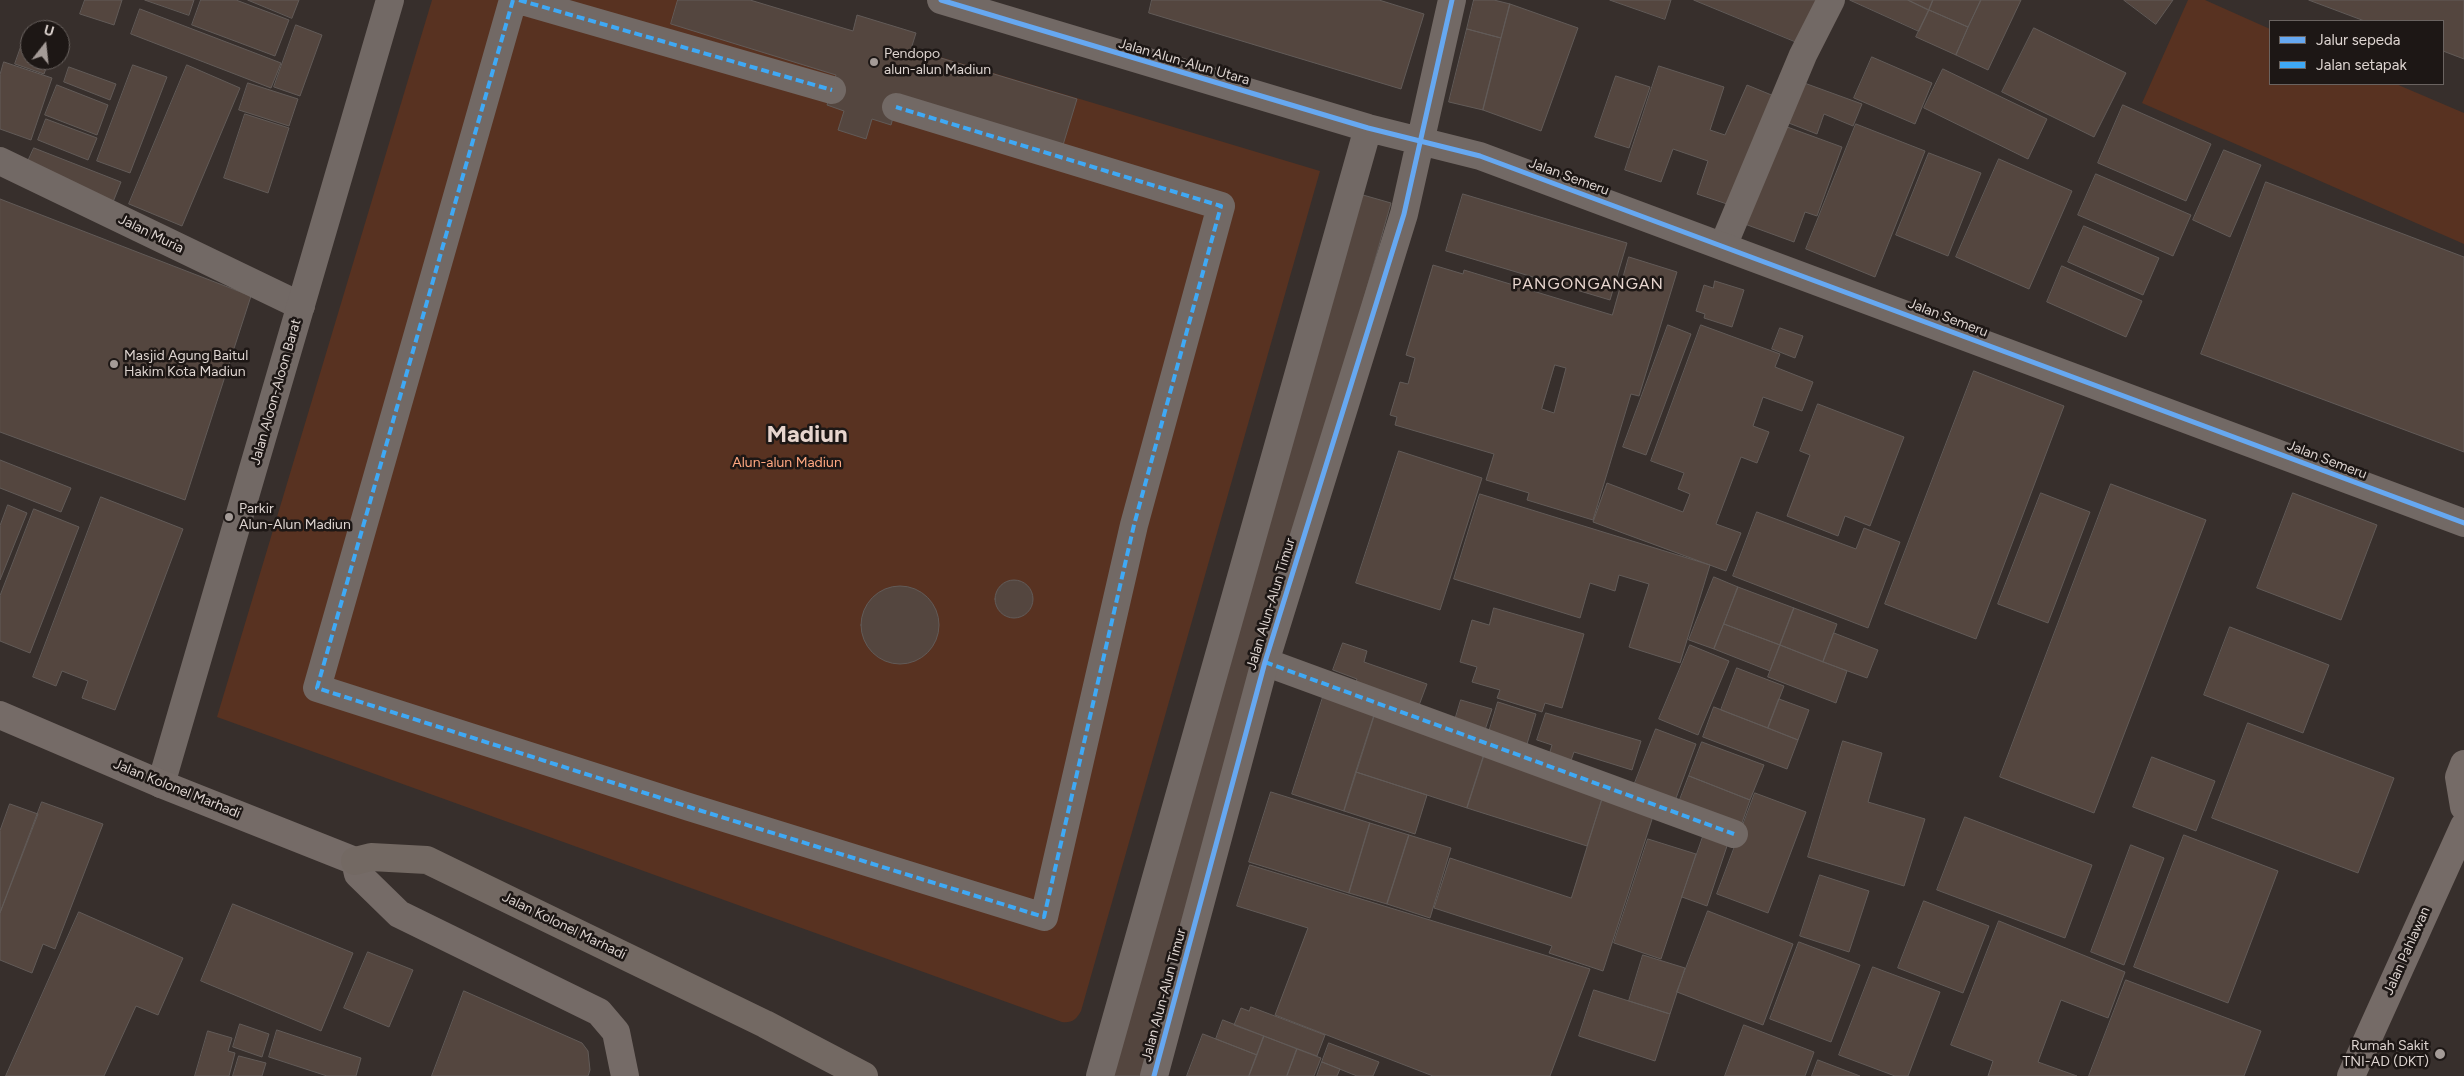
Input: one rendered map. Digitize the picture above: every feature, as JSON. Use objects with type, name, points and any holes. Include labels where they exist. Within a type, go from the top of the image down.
[{"type":"main road","name":"Jalan Kolonel Marhadi","points":[[0,715],[161,784],[355,861],[372,857],[427,860],[765,1024],[864,1076]]},
{"type":"main road","points":[[2464,764],[2459,777],[2464,808]]},
{"type":"main road","name":"Jalan Pahlawan","points":[[2351,1076],[2464,826]]},
{"type":"main road","points":[[355,861],[358,874],[399,914],[558,990],[599,1012],[616,1032],[625,1076]]},
{"type":"street","name":"Jalan Aloon-Aloon Barat","points":[[161,784],[390,0]]},
{"type":"street","points":[[513,0],[317,688],[689,807],[1044,916],[1134,525],[1221,206],[896,107]]},
{"type":"street","points":[[519,0],[832,90]]},
{"type":"street","name":"Jalan Alun-Alun Utara","points":[[941,0],[1368,128],[1422,142]]},
{"type":"street","name":"Jalan Alun-Alun Timur","points":[[1154,1076],[1265,662],[1402,224],[1422,142],[1452,0]]},
{"type":"street","points":[[1723,246],[1803,55],[1831,0]]},
{"type":"street","points":[[1100,1076],[1368,128]]},
{"type":"street","name":"Jalan Semeru","points":[[1422,142],[1480,156],[2464,523]]},
{"type":"street","name":"Jalan Muria","points":[[0,161],[301,306]]},
{"type":"street","points":[[1265,662],[1734,834]]},
{"type":"green space","name":"Alun-alun Madiun","points":[[432,0],[750,0],[1320,171],[1081,1011],[1073,1020],[1062,1022],[217,717]]},
{"type":"green space","points":[[2188,0],[2205,0],[2269,29],[2269,85],[2398,85],[2464,113],[2464,244],[2142,103]]},
{"type":"building","points":[[85,0],[122,0],[114,25],[80,14]]},
{"type":"building","points":[[145,0],[194,0],[189,15]]},
{"type":"building","points":[[201,0],[236,0],[289,20],[275,56],[192,25]]},
{"type":"building","points":[[248,0],[299,0],[292,18]]},
{"type":"building","name":"Pendopo alun-alun Madiun","points":[[678,0],[750,0],[853,31],[857,15],[916,33],[911,49],[1077,99],[1063,145],[896,107],[891,125],[872,119],[866,139],[838,130],[844,111],[827,105],[836,75],[671,24]]},
{"type":"building","points":[[1152,0],[1379,0],[1424,14],[1401,89],[1149,13]]},
{"type":"building","points":[[1474,0],[1494,0],[1510,4],[1501,38],[1467,29]]},
{"type":"building","points":[[1610,0],[1671,0],[1665,19]]},
{"type":"building","points":[[1694,0],[1823,0],[1804,45]]},
{"type":"building","points":[[1850,0],[1908,0],[1929,10],[1919,31]]},
{"type":"building","points":[[1908,0],[1933,0],[1929,10]]},
{"type":"building","points":[[1933,0],[1981,0],[1968,27],[1929,10]]},
{"type":"building","points":[[1981,0],[2021,0],[1988,70],[1956,55]]},
{"type":"building","points":[[2124,0],[2173,0],[2156,24]]},
{"type":"building","points":[[2309,0],[2464,0],[2464,59],[2444,51],[2444,20],[2362,20]]},
{"type":"building","points":[[1510,4],[1578,28],[1541,131],[1483,110]]},
{"type":"building","points":[[140,9],[281,63],[271,88],[131,34]]},
{"type":"building","points":[[1929,10],[1968,27],[1956,55],[1916,37]]},
{"type":"building","points":[[296,25],[322,35],[300,96],[274,87]]},
{"type":"building","points":[[2034,28],[2126,73],[2094,137],[2002,92]]},
{"type":"building","points":[[1467,29],[1501,38],[1483,110],[1449,102]]},
{"type":"building","points":[[20,50],[20,66],[15,64]]},
{"type":"building","points":[[1872,57],[1932,83],[1915,124],[1854,98]]},
{"type":"building","points":[[4,62],[20,67],[20,70],[28,70],[52,78],[31,140],[0,129],[0,75]]},
{"type":"building","points":[[133,65],[167,77],[130,173],[97,161]]},
{"type":"building","points":[[187,65],[240,88],[182,226],[129,204]]},
{"type":"building","points":[[1659,66],[1724,87],[1710,130],[1725,135],[1747,85],[1774,96],[1727,204],[1697,194],[1708,161],[1673,149],[1661,182],[1625,170]]},
{"type":"building","points":[[70,67],[116,84],[110,100],[64,82]]},
{"type":"building","points":[[1943,69],[2047,119],[2028,159],[1924,108]]},
{"type":"building","points":[[32,70],[45,70],[44,74]]},
{"type":"building","points":[[1616,76],[1650,87],[1629,148],[1595,137]]},
{"type":"building","points":[[1796,80],[1862,104],[1853,126],[1824,114],[1817,134],[1781,120]]},
{"type":"building","points":[[248,83],[298,99],[289,126],[239,110]]},
{"type":"building","points":[[57,85],[108,105],[97,135],[45,115]]},
{"type":"building","points":[[2123,105],[2211,144],[2186,201],[2098,163]]},
{"type":"building","points":[[245,114],[289,128],[268,193],[224,178]]},
{"type":"building","points":[[46,119],[97,138],[88,160],[38,140]]},
{"type":"building","points":[[1779,124],[1842,147],[1817,216],[1805,212],[1794,242],[1742,223]]},
{"type":"building","points":[[1856,124],[1925,151],[1875,277],[1806,249]]},
{"type":"building","points":[[34,148],[121,182],[113,202],[25,168]]},
{"type":"building","points":[[2224,150],[2261,165],[2230,237],[2193,220]]},
{"type":"building","points":[[1929,153],[1981,173],[1948,256],[1896,235]]},
{"type":"building","points":[[1999,159],[2072,191],[2029,289],[1956,257]]},
{"type":"building","points":[[2096,174],[2191,215],[2173,256],[2078,215]]},
{"type":"building","points":[[2266,182],[2464,257],[2464,452],[2201,354]]},
{"type":"building","points":[[1463,194],[1627,243],[1610,300],[1446,251]]},
{"type":"building","points":[[1363,195],[1391,203],[1144,1076],[1113,1076]]},
{"type":"building","name":"Masjid Agung Baitul Hakim Kota Madiun","points":[[0,199],[251,296],[185,500],[0,432]]},
{"type":"building","points":[[2084,226],[2159,258],[2143,295],[2068,262]]},
{"type":"building","points":[[1629,257],[1677,272],[1639,396],[1631,394],[1593,520],[1527,500],[1529,493],[1486,480],[1494,454],[1395,425],[1397,417],[1390,415],[1400,382],[1408,384],[1415,358],[1406,355],[1433,265],[1463,274],[1464,270],[1612,315]],"holes":[[[1555,365],[1566,368],[1554,413],[1542,409]]]},
{"type":"building","points":[[2062,266],[2142,301],[2126,337],[2047,302]]},
{"type":"building","points":[[1715,281],[1744,290],[1732,327],[1704,318],[1705,314],[1696,311],[1704,285],[1713,288]]},
{"type":"building","points":[[1668,325],[1691,334],[1646,455],[1623,447]]},
{"type":"building","points":[[1701,325],[1780,354],[1775,367],[1813,382],[1802,411],[1763,397],[1753,426],[1769,432],[1757,463],[1741,457],[1716,524],[1741,533],[1726,571],[1593,522],[1607,483],[1683,512],[1690,494],[1678,489],[1684,473],[1651,461]]},
{"type":"building","points":[[1780,328],[1803,336],[1795,358],[1772,349]]},
{"type":"building","points":[[1974,371],[2064,406],[1976,639],[1885,604]]},
{"type":"building","points":[[1818,404],[1904,437],[1870,526],[1845,516],[1838,536],[1787,516],[1810,455],[1800,451]]},
{"type":"building","points":[[1399,451],[1482,478],[1440,610],[1356,583]]},
{"type":"building","points":[[0,460],[71,488],[61,512],[0,488]]},
{"type":"building","points":[[2111,484],[2206,520],[2094,813],[2000,777]]},
{"type":"building","points":[[2041,493],[2090,512],[2048,623],[1998,604]]},
{"type":"building","points":[[2293,493],[2377,525],[2341,620],[2257,588]]},
{"type":"building","points":[[1480,494],[1710,565],[1680,663],[1629,647],[1649,584],[1619,575],[1615,591],[1590,583],[1580,618],[1454,579]]},
{"type":"building","points":[[101,497],[183,529],[115,710],[82,698],[88,681],[62,671],[56,686],[33,677]]},
{"type":"building","points":[[8,505],[27,513],[0,580],[0,526]]},
{"type":"building","points":[[34,509],[79,527],[30,653],[0,641],[0,596]]},
{"type":"building","points":[[1757,512],[1856,549],[1864,528],[1900,542],[1868,628],[1733,576]]},
{"type":"building","points":[[1714,577],[1738,587],[1714,649],[1689,640]]},
{"type":"building","points":[[1014,580],[1027,586],[1033,599],[1027,612],[1014,618],[1001,612],[995,599],[1001,586]]},
{"type":"building","points":[[900,586],[915,589],[928,597],[936,610],[939,625],[936,640],[928,653],[915,661],[900,664],[885,661],[872,653],[864,640],[861,625],[864,610],[872,597],[885,589]]},
{"type":"building","points":[[1738,587],[1794,608],[1780,645],[1724,624]]},
{"type":"building","points":[[1494,608],[1584,634],[1562,708],[1545,703],[1542,712],[1497,698],[1500,690],[1472,682],[1477,667],[1460,662],[1472,620],[1489,625]]},
{"type":"building","points":[[1794,608],[1837,624],[1823,662],[1780,645]]},
{"type":"building","points":[[1724,624],[1780,645],[1770,671],[1714,649]]},
{"type":"building","points":[[2230,627],[2329,665],[2303,733],[2204,695]]},
{"type":"building","points":[[1834,633],[1878,650],[1867,678],[1823,662]]},
{"type":"building","points":[[1343,643],[1367,651],[1364,662],[1427,684],[1418,708],[1355,686],[1357,679],[1333,670]]},
{"type":"building","points":[[1690,645],[1729,661],[1698,735],[1659,719]]},
{"type":"building","points":[[1780,645],[1847,671],[1836,703],[1768,677]]},
{"type":"building","points":[[1737,668],[1784,686],[1768,728],[1721,710]]},
{"type":"building","points":[[1324,694],[1376,710],[1344,811],[1292,794]]},
{"type":"building","points":[[1779,699],[1809,710],[1798,740],[1768,728]]},
{"type":"building","points":[[1461,700],[1492,709],[1483,736],[1453,727]]},
{"type":"building","points":[[1498,702],[1536,714],[1524,754],[1486,742]]},
{"type":"building","points":[[1714,707],[1798,740],[1787,769],[1703,737]]},
{"type":"building","points":[[1376,710],[1487,746],[1467,808],[1356,772]]},
{"type":"building","points":[[1546,713],[1641,741],[1632,770],[1574,752],[1568,769],[1547,762],[1552,745],[1537,740]]},
{"type":"building","points":[[2248,723],[2394,778],[2358,873],[2212,818]]},
{"type":"building","points":[[1656,729],[1696,744],[1672,809],[1631,793]]},
{"type":"building","points":[[1843,741],[1882,753],[1868,802],[1925,819],[1904,886],[1808,857]]},
{"type":"building","points":[[1702,742],[1764,765],[1750,800],[1689,776]]},
{"type":"building","points":[[1484,755],[1604,793],[1587,846],[1467,808]]},
{"type":"building","points":[[2152,757],[2215,781],[2196,831],[2133,807]]},
{"type":"building","points":[[1356,772],[1427,795],[1415,834],[1344,811]]},
{"type":"building","points":[[1689,776],[1750,800],[1738,834],[1676,810]]},
{"type":"building","points":[[1271,792],[1370,823],[1349,893],[1249,862]]},
{"type":"building","points":[[1604,793],[1655,810],[1603,971],[1549,953],[1552,946],[1434,908],[1450,858],[1571,898]]},
{"type":"building","points":[[1755,793],[1806,812],[1768,913],[1717,894]]},
{"type":"building","points":[[42,802],[103,824],[55,949],[43,944],[32,973],[0,960],[0,913]]},
{"type":"building","points":[[10,804],[38,814],[0,913],[0,831]]},
{"type":"building","points":[[1965,817],[2092,865],[2065,938],[1937,890]]},
{"type":"building","points":[[1370,823],[1409,835],[1387,904],[1349,893]]},
{"type":"building","points":[[1706,828],[1730,837],[1707,906],[1682,897]]},
{"type":"building","points":[[1409,835],[1451,848],[1430,918],[1387,904]]},
{"type":"building","points":[[2184,835],[2278,871],[2228,1003],[2134,967]]},
{"type":"building","points":[[1648,839],[1696,854],[1661,959],[1614,943]]},
{"type":"building","points":[[2131,845],[2164,858],[2124,965],[2091,952]]},
{"type":"building","points":[[1250,865],[1590,969],[1550,1076],[1433,1076],[1275,1015],[1308,928],[1237,906]]},
{"type":"building","points":[[1820,875],[1869,891],[1849,952],[1800,936]]},
{"type":"building","points":[[1924,901],[1989,926],[1963,993],[1898,968]]},
{"type":"building","points":[[233,904],[353,953],[321,1031],[201,981]]},
{"type":"building","points":[[1708,911],[1793,944],[1763,1025],[1677,992]]},
{"type":"building","points":[[79,912],[183,958],[158,1015],[136,1006],[104,1076],[6,1076]]},
{"type":"building","points":[[1999,921],[2125,972],[2108,1018],[2061,1000],[2038,1062],[2077,1076],[1988,1076],[1993,1061],[1951,1045]]},
{"type":"building","points":[[1799,942],[1860,965],[1831,1042],[1770,1019]]},
{"type":"building","points":[[368,952],[413,970],[389,1027],[344,1008]]},
{"type":"building","points":[[1643,955],[1685,968],[1670,1014],[1629,1001]]},
{"type":"building","points":[[1873,967],[1940,992],[1908,1076],[1895,1076],[1839,1055]]},
{"type":"building","points":[[2126,980],[2261,1031],[2244,1076],[2089,1076]]},
{"type":"building","points":[[1594,990],[1670,1014],[1655,1061],[1579,1036]]},
{"type":"building","points":[[464,991],[582,1043],[588,1051],[590,1070],[588,1076],[432,1076]]},
{"type":"building","points":[[1251,1007],[1325,1035],[1317,1056],[1234,1025],[1241,1008],[1249,1011]]},
{"type":"building","points":[[1223,1020],[1264,1036],[1257,1055],[1216,1039]]},
{"type":"building","points":[[240,1024],[269,1034],[262,1057],[233,1047]]},
{"type":"building","points":[[1744,1025],[1814,1052],[1805,1076],[1725,1076]]},
{"type":"building","points":[[277,1030],[361,1058],[356,1076],[327,1076],[269,1057]]},
{"type":"building","points":[[208,1031],[232,1038],[228,1051],[235,1053],[229,1076],[195,1076]]},
{"type":"building","points":[[1203,1034],[1257,1055],[1249,1076],[1187,1076]]},
{"type":"building","points":[[1264,1036],[1297,1049],[1287,1076],[1249,1076]]},
{"type":"building","points":[[1329,1043],[1379,1062],[1373,1076],[1357,1076],[1322,1062]]},
{"type":"building","points":[[1297,1049],[1321,1058],[1314,1076],[1287,1076]]},
{"type":"building","points":[[239,1056],[266,1063],[262,1076],[233,1076]]},
{"type":"building","points":[[1818,1060],[1860,1076],[1812,1076]]},
{"type":"building","points":[[1322,1062],[1340,1069],[1337,1076],[1317,1076]]},
{"type":"marked path","points":[[513,0],[317,688],[689,807],[1044,917],[1134,525],[1221,206],[896,107]]},
{"type":"marked path","points":[[519,0],[832,90]]},
{"type":"marked path","points":[[1265,662],[1734,834]]},
{"type":"cycle path","points":[[941,0],[1368,128],[1480,156],[2464,523]]},
{"type":"cycle path","points":[[1154,1076],[1265,662],[1404,214],[1452,0]]},
{"type":"place","name":"Pendopo alun-alun Madiun","points":[[874,62]]},
{"type":"place","name":"Masjid Agung Baitul Hakim Kota Madiun","points":[[114,364]]},
{"type":"place","name":"Parkir Alun-Alun Madiun","points":[[229,517]]},
{"type":"place","name":"Rumah Sakit TNI-AD (DKT)","points":[[2440,1054]]},
{"type":"district","name":"PANGONGANGAN","points":[[1588,284]]},
{"type":"district","name":"Madiun","points":[[807,435]]}]
